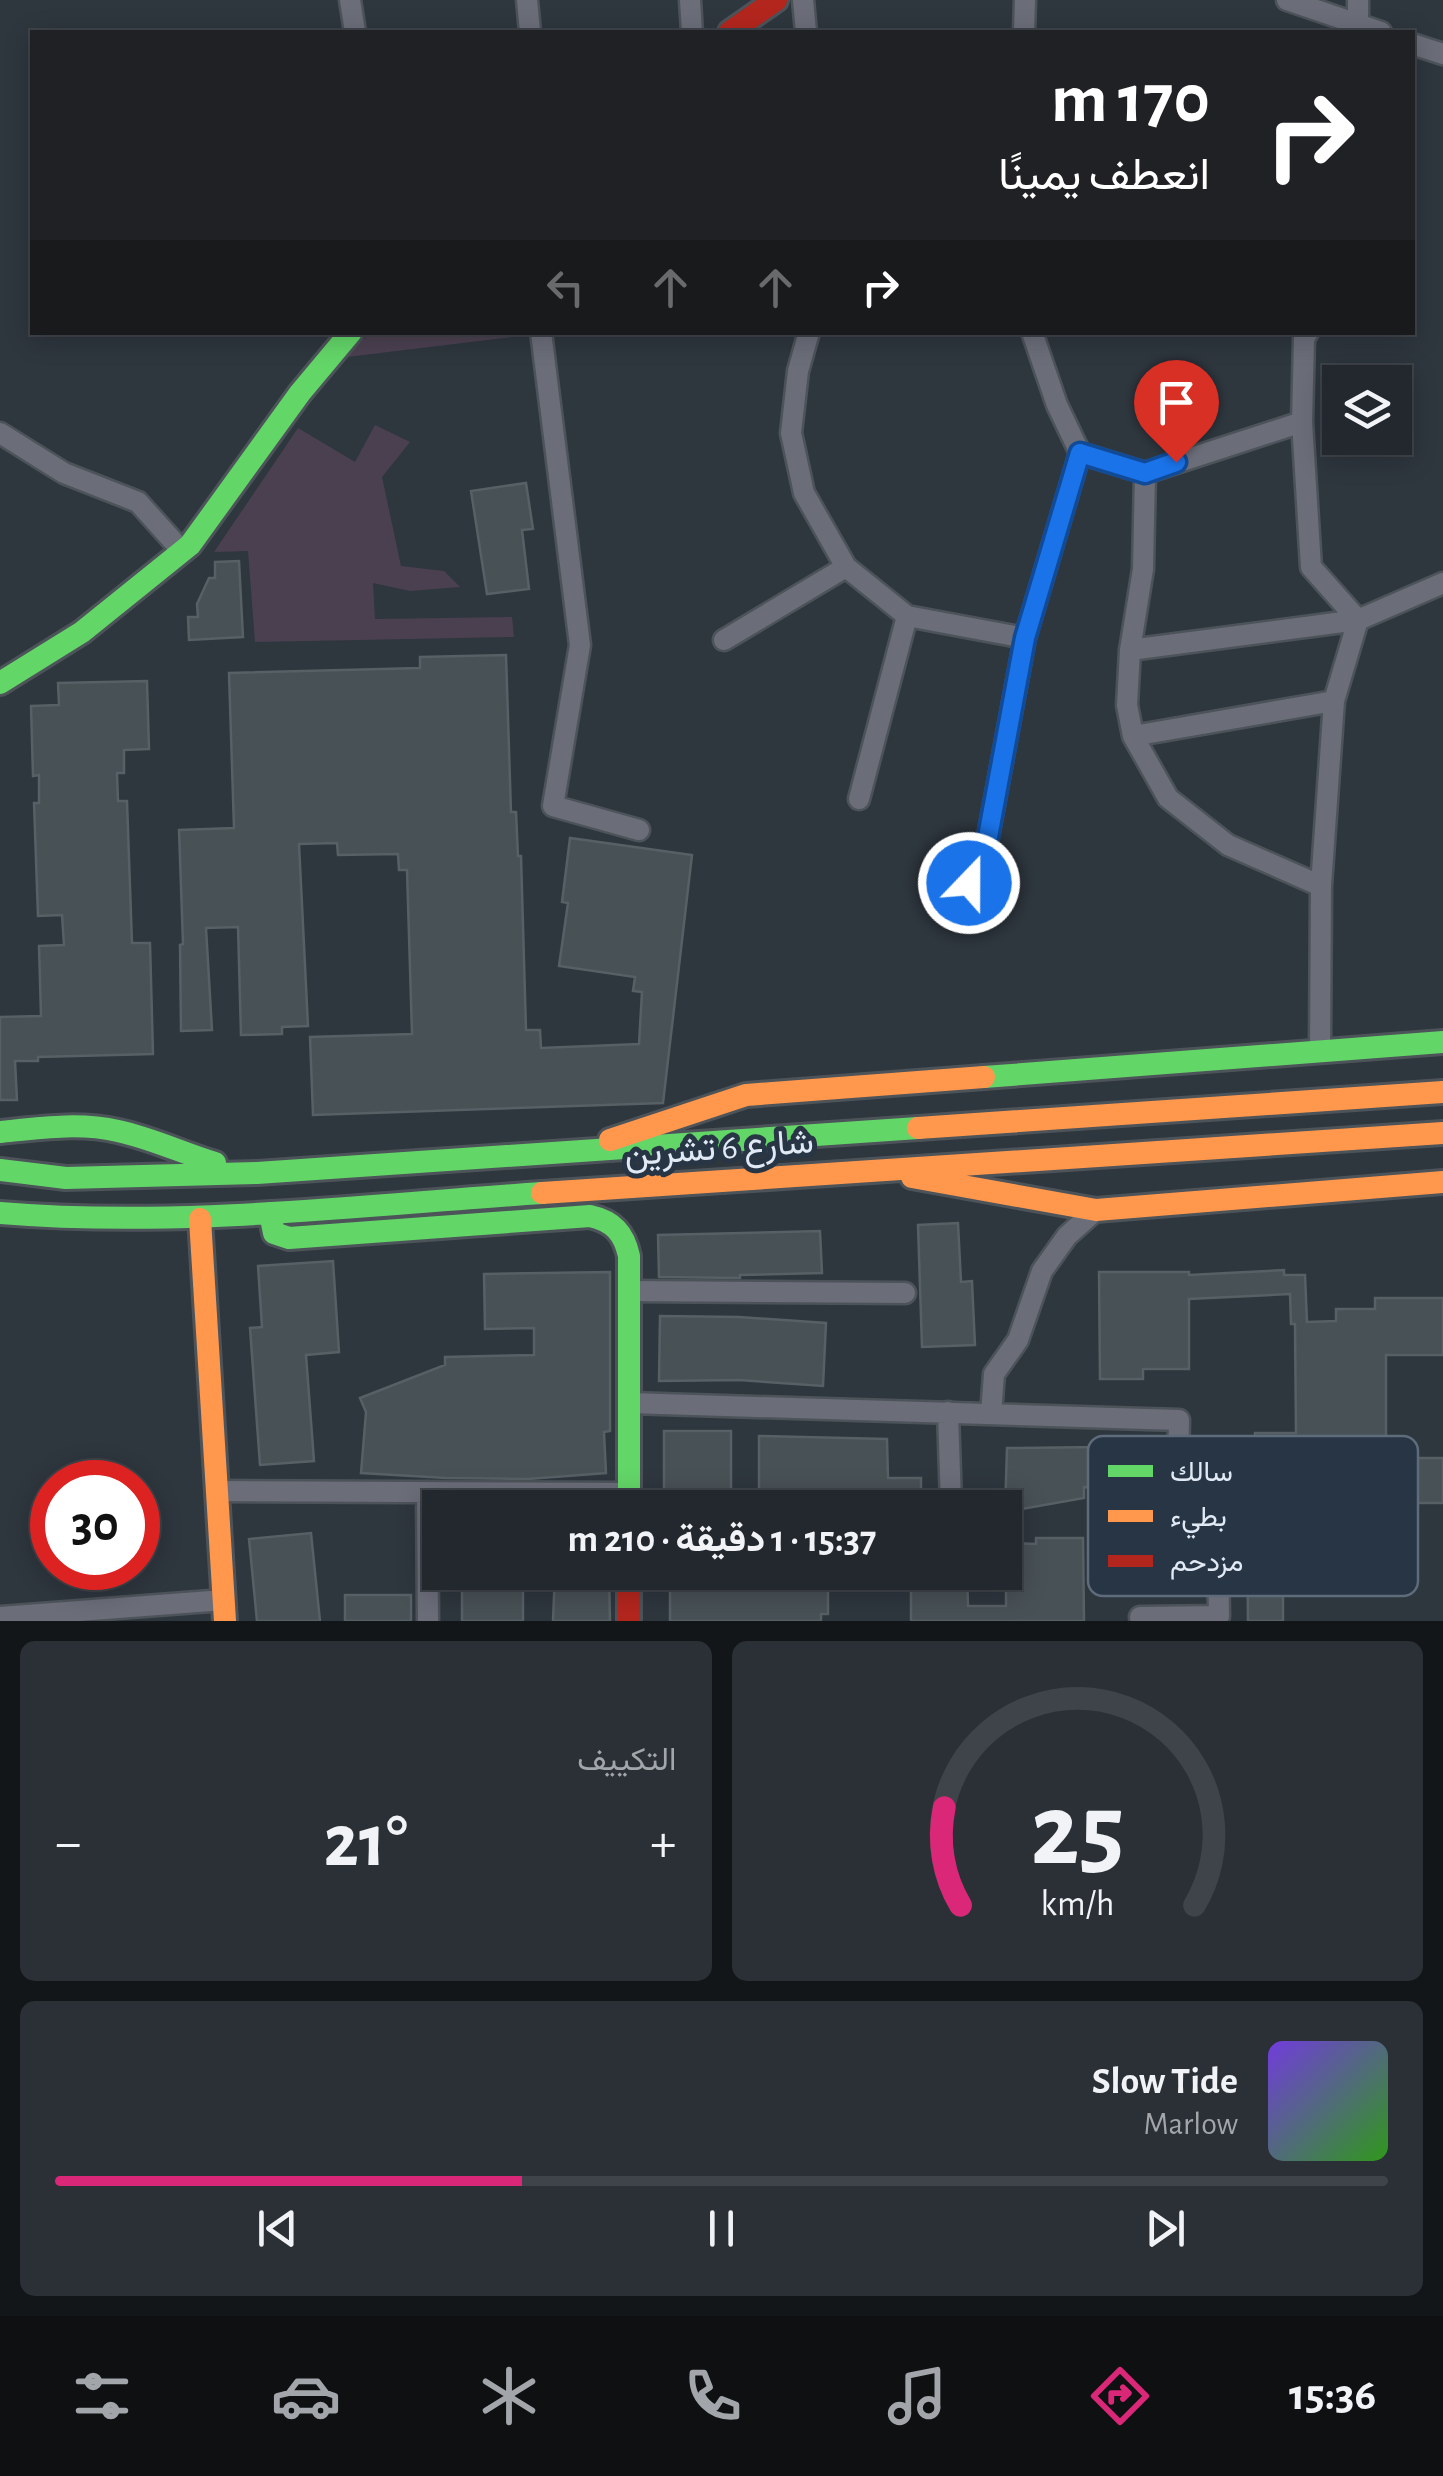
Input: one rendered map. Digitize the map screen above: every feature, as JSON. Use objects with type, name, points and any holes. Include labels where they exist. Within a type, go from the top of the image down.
[{"type":"main road","points":[[733,30],[776,0]]},
{"type":"main road","points":[[0,683],[82,632],[190,545],[300,393],[348,335]]},
{"type":"main road","points":[[570,1153],[746,1095],[1443,1042]]},
{"type":"main road","name":"شارع 6 تشرين","points":[[0,1170],[66,1178],[257,1172],[1443,1092]]},
{"type":"main road","points":[[0,1132],[94,1127],[132,1134],[179,1154],[257,1172]]},
{"type":"main road","name":"شارع 6 تشرين","points":[[0,1213],[65,1220],[200,1219],[1443,1133]]},
{"type":"main road","points":[[880,1171],[1096,1210],[1443,1182]]},
{"type":"main road","points":[[270,1212],[274,1233],[289,1238],[600,1217],[615,1226],[626,1240],[629,1291],[629,1490]]},
{"type":"main road","points":[[200,1219],[224,1610]]},
{"type":"main road","points":[[629,1590],[629,1621]]},
{"type":"street","points":[[350,0],[355,30]]},
{"type":"street","points":[[526,0],[530,30]]},
{"type":"street","points":[[690,0],[692,30]]},
{"type":"street","points":[[803,0],[806,30]]},
{"type":"street","points":[[1024,30],[1025,0]]},
{"type":"street","points":[[1286,0],[1358,28],[1358,0]]},
{"type":"street","points":[[1415,45],[1443,54]]},
{"type":"street","points":[[541,335],[580,644],[553,806],[639,830]]},
{"type":"street","points":[[808,335],[798,371],[791,433],[804,493],[846,568],[907,616],[1025,638]]},
{"type":"street","points":[[953,913],[985,853],[1025,638],[1080,453],[1057,405],[1033,335]]},
{"type":"street","points":[[1306,335],[1302,422],[1310,566],[1358,620]]},
{"type":"street","points":[[1080,453],[1145,473],[1302,422]]},
{"type":"street","points":[[0,433],[64,472],[138,502],[182,551]]},
{"type":"street","points":[[1145,473],[1144,569],[1130,650],[1128,705],[1133,736],[1168,798],[1228,846],[1321,886]]},
{"type":"street","points":[[724,640],[846,568]]},
{"type":"street","points":[[1130,650],[1358,620],[1443,583]]},
{"type":"street","points":[[859,798],[907,616]]},
{"type":"street","points":[[1320,1051],[1321,886],[1334,701],[1358,620]]},
{"type":"street","points":[[1133,736],[1334,701]]},
{"type":"street","points":[[991,1414],[994,1374],[1018,1340],[1042,1271],[1067,1236],[1096,1210]]},
{"type":"street","points":[[629,1291],[906,1293]]},
{"type":"street","points":[[629,1403],[1178,1420],[1178,1436]]},
{"type":"street","points":[[948,1412],[951,1490]]},
{"type":"street","points":[[217,1491],[422,1492]]},
{"type":"street","points":[[428,1590],[428,1621]]},
{"type":"street","points":[[1140,1617],[1219,1616],[1219,1596]]},
{"type":"street","points":[[0,1617],[224,1610]]},
{"type":"shaded area","points":[[367,335],[528,335],[347,357]]},
{"type":"shaded area","points":[[375,425],[410,442],[382,477],[401,566],[444,571],[460,587],[410,591],[373,583],[375,619],[512,617],[514,637],[255,642],[248,551],[214,552],[298,428],[355,462]]},
{"type":"building","points":[[526,483],[533,529],[522,530],[529,589],[487,594],[471,491]]},
{"type":"building","points":[[239,561],[243,637],[189,640],[188,617],[198,617],[197,604],[209,578],[215,578],[215,562]]},
{"type":"building","points":[[506,655],[511,812],[516,812],[521,856],[526,1030],[540,1030],[541,1048],[639,1044],[642,992],[633,991],[635,977],[559,966],[568,903],[562,902],[570,838],[692,855],[663,1103],[313,1115],[310,1037],[412,1034],[407,870],[399,870],[398,854],[338,855],[337,843],[299,844],[308,1026],[282,1027],[282,1034],[241,1035],[238,927],[206,928],[212,1030],[181,1031],[179,830],[234,828],[229,673],[420,668],[420,657]]},
{"type":"building","points":[[147,681],[149,749],[124,750],[124,773],[117,773],[118,801],[127,801],[132,943],[150,943],[153,1054],[15,1061],[17,1100],[0,1100],[0,1017],[41,1016],[39,946],[64,945],[62,915],[38,916],[34,803],[39,803],[39,775],[33,776],[31,706],[59,705],[58,683]]},
{"type":"building","points":[[958,1223],[961,1282],[972,1281],[975,1345],[922,1347],[918,1225]]},
{"type":"building","points":[[820,1231],[822,1273],[659,1277],[658,1235]]},
{"type":"building","points":[[333,1261],[339,1352],[306,1355],[314,1461],[260,1465],[250,1328],[262,1327],[258,1266]]},
{"type":"building","points":[[1284,1270],[1284,1275],[1305,1275],[1307,1322],[1336,1321],[1336,1309],[1375,1309],[1375,1298],[1443,1298],[1443,1355],[1386,1355],[1386,1436],[1255,1436],[1296,1433],[1295,1324],[1291,1324],[1290,1294],[1189,1299],[1189,1369],[1143,1369],[1143,1379],[1100,1379],[1099,1272],[1189,1275]]},
{"type":"building","points":[[610,1272],[610,1431],[604,1432],[606,1473],[528,1479],[361,1473],[366,1412],[360,1398],[445,1365],[445,1357],[534,1355],[534,1328],[485,1329],[484,1274]]},
{"type":"building","points":[[660,1316],[826,1323],[823,1386],[739,1380],[659,1381]]},
{"type":"building","points":[[664,1431],[731,1431],[731,1490],[664,1490]]},
{"type":"building","points":[[759,1436],[887,1439],[888,1478],[921,1478],[921,1490],[759,1490]]},
{"type":"building","points":[[1088,1447],[1088,1487],[1084,1487],[1084,1498],[1022,1509],[1022,1490],[1006,1490],[1007,1448]]},
{"type":"building","points":[[1418,1458],[1443,1458],[1443,1503],[1418,1503]]},
{"type":"building","points":[[311,1533],[320,1621],[257,1621],[249,1539]]},
{"type":"building","points":[[1036,1538],[1083,1538],[1084,1621],[911,1621],[911,1590],[968,1590],[968,1606],[1006,1606],[1006,1590],[1022,1590],[1022,1544],[1036,1544]]},
{"type":"building","points":[[462,1590],[523,1590],[523,1621],[462,1621]]},
{"type":"building","points":[[554,1590],[609,1590],[610,1621],[553,1621]]},
{"type":"building","points":[[670,1590],[828,1590],[828,1614],[821,1614],[821,1621],[670,1621]]},
{"type":"building","points":[[345,1595],[411,1595],[411,1621],[345,1621]]},
{"type":"building","points":[[1248,1596],[1283,1596],[1283,1621],[1248,1621]]},
{"type":"traffic: fast","points":[[0,683],[82,632],[190,545],[300,393],[348,335]]},
{"type":"traffic: fast","points":[[984,1077],[1443,1042]]},
{"type":"traffic: fast","points":[[0,1132],[103,1128],[215,1163]]},
{"type":"traffic: fast","points":[[0,1170],[66,1178],[257,1173],[918,1128]]},
{"type":"traffic: fast","points":[[0,1213],[204,1216],[542,1193]]},
{"type":"traffic: fast","points":[[270,1213],[274,1233],[289,1238],[590,1216],[611,1225],[621,1235],[629,1256],[629,1490]]},
{"type":"traffic: slow","points":[[610,1140],[746,1095],[984,1077]]},
{"type":"traffic: slow","points":[[918,1128],[1443,1092]]},
{"type":"traffic: slow","points":[[542,1193],[1443,1133]]},
{"type":"traffic: slow","points":[[912,1177],[1096,1210],[1443,1182]]},
{"type":"traffic: slow","points":[[200,1219],[225,1621]]},
{"type":"traffic: jam","points":[[733,30],[776,0]]},
{"type":"traffic: jam","points":[[629,1590],[629,1621]]},
{"type":"route","points":[[969,883],[985,853],[1025,638],[1080,453],[1145,473],[1176,462]]}]
